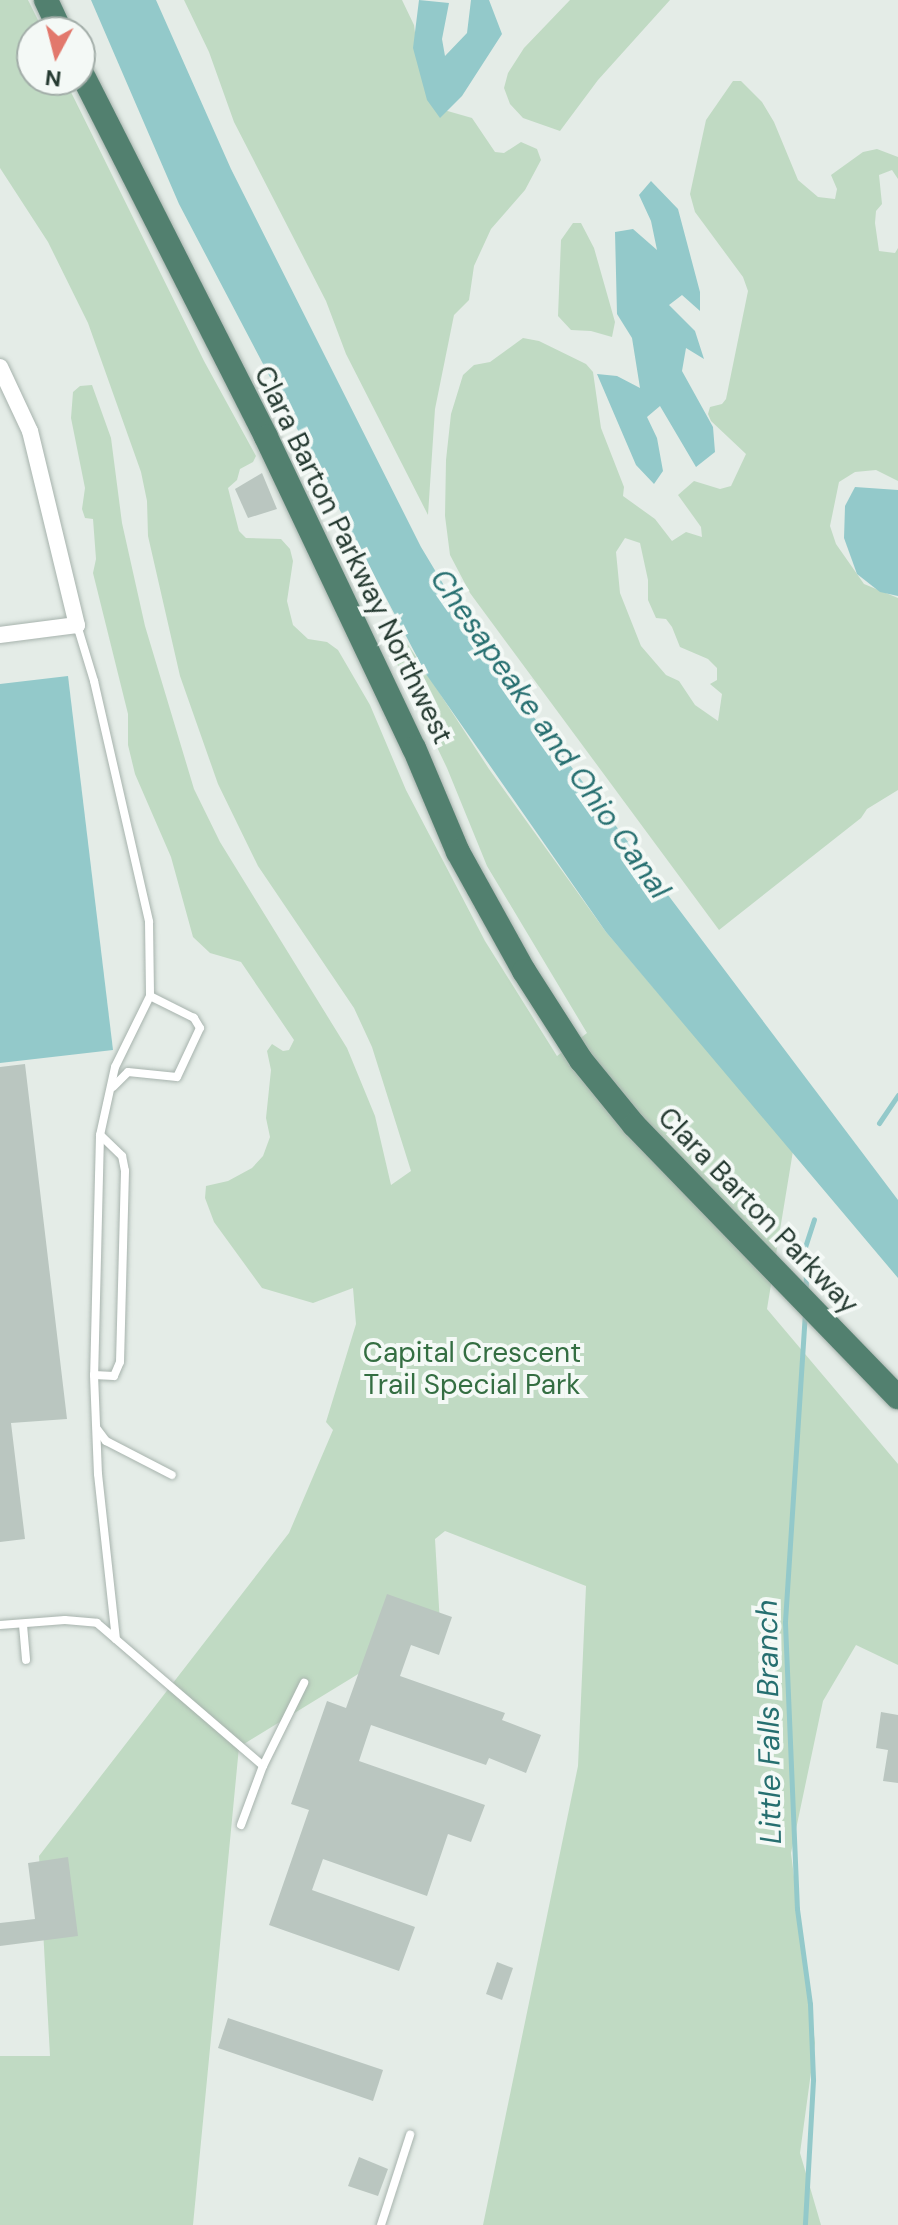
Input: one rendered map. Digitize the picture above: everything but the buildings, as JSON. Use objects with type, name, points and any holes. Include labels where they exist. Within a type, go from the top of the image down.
[{"type":"highway","name":"Clara Barton Parkway Northwest","points":[[93,96],[266,437],[414,748],[458,852],[508,944],[581,1060]]},
{"type":"highway","name":"Clara Barton Parkway","points":[[581,1060],[669,1164],[898,1397]]},
{"type":"street","points":[[0,367],[30,431],[77,625],[0,635]]},
{"type":"lane","points":[[77,625],[94,681],[149,922],[150,996],[115,1067],[100,1135],[94,1375],[98,1474],[116,1639]]},
{"type":"lane","points":[[106,1098],[121,1075],[128,1072],[169,1077],[181,1073],[200,1028],[198,1021],[150,996]]},
{"type":"lane","points":[[94,1375],[114,1376],[120,1362],[125,1171],[122,1156],[100,1135]]},
{"type":"lane","points":[[97,1428],[106,1441],[172,1475]]},
{"type":"lane","points":[[0,1625],[65,1620],[97,1623],[263,1766]]},
{"type":"lane","points":[[23,1625],[26,1660]]},
{"type":"lane","points":[[241,1825],[263,1766],[304,1683]]},
{"type":"lane","points":[[381,2225],[410,2135]]},
{"type":"green space","name":"Capital Crescent Trail Special Park","points":[[0,0],[28,0],[36,16],[16,16],[16,96],[73,96],[204,361],[256,456],[253,462],[240,469],[237,480],[228,488],[239,531],[246,538],[281,539],[290,549],[293,561],[287,601],[293,625],[308,639],[327,642],[338,650],[370,705],[406,790],[485,941],[557,1056],[587,1033],[487,866],[447,768],[386,641],[394,629],[407,643],[489,769],[606,932],[793,1151],[767,1309],[898,1464],[898,1665],[856,1645],[823,1701],[791,1853],[815,2043],[800,2153],[821,2225],[483,2225],[578,1766],[586,1586],[445,1531],[435,1539],[440,1624],[239,1747],[193,2225],[0,2225],[0,2056],[50,2056],[39,1856],[289,1533],[333,1430],[326,1422],[356,1324],[353,1288],[313,1303],[262,1288],[214,1222],[205,1198],[206,1186],[228,1181],[252,1168],[263,1156],[270,1137],[266,1118],[271,1070],[267,1051],[272,1044],[283,1051],[289,1050],[294,1040],[241,962],[210,953],[193,937],[171,857],[135,774],[128,745],[128,714],[93,573],[96,559],[93,519],[85,518],[82,509],[85,488],[71,418],[73,392],[80,386],[92,385],[111,438],[122,523],[145,626],[194,789],[220,842],[347,1048],[375,1116],[391,1185],[411,1171],[372,1047],[354,1008],[258,866],[218,784],[180,676],[148,536],[147,501],[141,472],[88,323],[48,242],[0,168]]},
{"type":"green space","points":[[184,0],[402,0],[414,25],[419,62],[444,110],[472,118],[495,152],[504,153],[521,142],[537,149],[541,160],[525,190],[491,229],[474,266],[469,300],[454,315],[435,409],[428,515],[346,354],[326,301],[234,122],[209,52]]},
{"type":"green space","points":[[570,0],[670,0],[598,80],[560,131],[523,118],[510,104],[504,88],[508,73],[524,48]]},
{"type":"green space","points":[[733,81],[741,81],[762,102],[774,122],[798,180],[818,197],[835,199],[837,189],[831,175],[863,152],[877,149],[898,157],[898,179],[892,170],[879,175],[882,204],[876,211],[875,223],[879,251],[895,253],[898,248],[898,481],[876,470],[855,472],[839,482],[830,526],[836,544],[864,584],[898,598],[898,790],[867,809],[861,818],[719,930],[470,593],[450,555],[445,516],[451,414],[463,375],[474,365],[490,362],[523,338],[539,341],[586,364],[593,372],[601,428],[624,487],[623,496],[655,519],[672,541],[686,532],[702,537],[701,527],[678,495],[694,481],[720,489],[731,486],[746,454],[711,421],[708,414],[710,407],[722,404],[726,399],[748,291],[743,277],[695,212],[690,194],[706,120]],"holes":[[[625,538],[640,543],[648,580],[648,600],[656,618],[666,619],[680,647],[708,659],[717,668],[717,680],[710,684],[722,694],[718,721],[695,705],[679,681],[666,675],[641,646],[620,593],[616,552]]]},
{"type":"green space","points":[[573,223],[581,223],[594,248],[615,322],[612,337],[571,330],[558,316],[561,240]]},
{"type":"water","points":[[91,0],[156,0],[231,169],[421,547],[469,627],[530,712],[898,1200],[898,1278],[606,932],[426,674],[179,204]]},
{"type":"water","points":[[419,0],[449,3],[442,39],[445,56],[467,33],[471,0],[489,0],[502,34],[462,96],[440,118],[427,100],[413,48]]},
{"type":"water","points":[[651,181],[678,209],[700,292],[700,311],[682,295],[669,305],[695,331],[704,359],[686,348],[682,371],[713,427],[715,452],[696,467],[660,406],[647,417],[657,438],[663,471],[654,484],[636,465],[597,374],[617,376],[640,388],[632,338],[617,314],[615,232],[633,229],[657,250],[651,221],[639,195]]},
{"type":"water","points":[[855,487],[898,490],[898,596],[880,592],[857,574],[844,538],[845,506]]},
{"type":"water","points":[[68,676],[113,1050],[0,1063],[0,684]]},
{"type":"waterway","name":"Little Falls Branch","points":[[879,1123],[898,1095]]},
{"type":"waterway","name":"Little Falls Branch","points":[[806,1290],[805,1247],[814,1219]]},
{"type":"waterway","name":"Little Falls Branch","points":[[805,1312],[785,1623],[797,1909],[810,2004],[813,2080],[805,2225]]},
{"type":"water label","name":"Chesapeake and Ohio Canal","points":[[550,734]]}]
